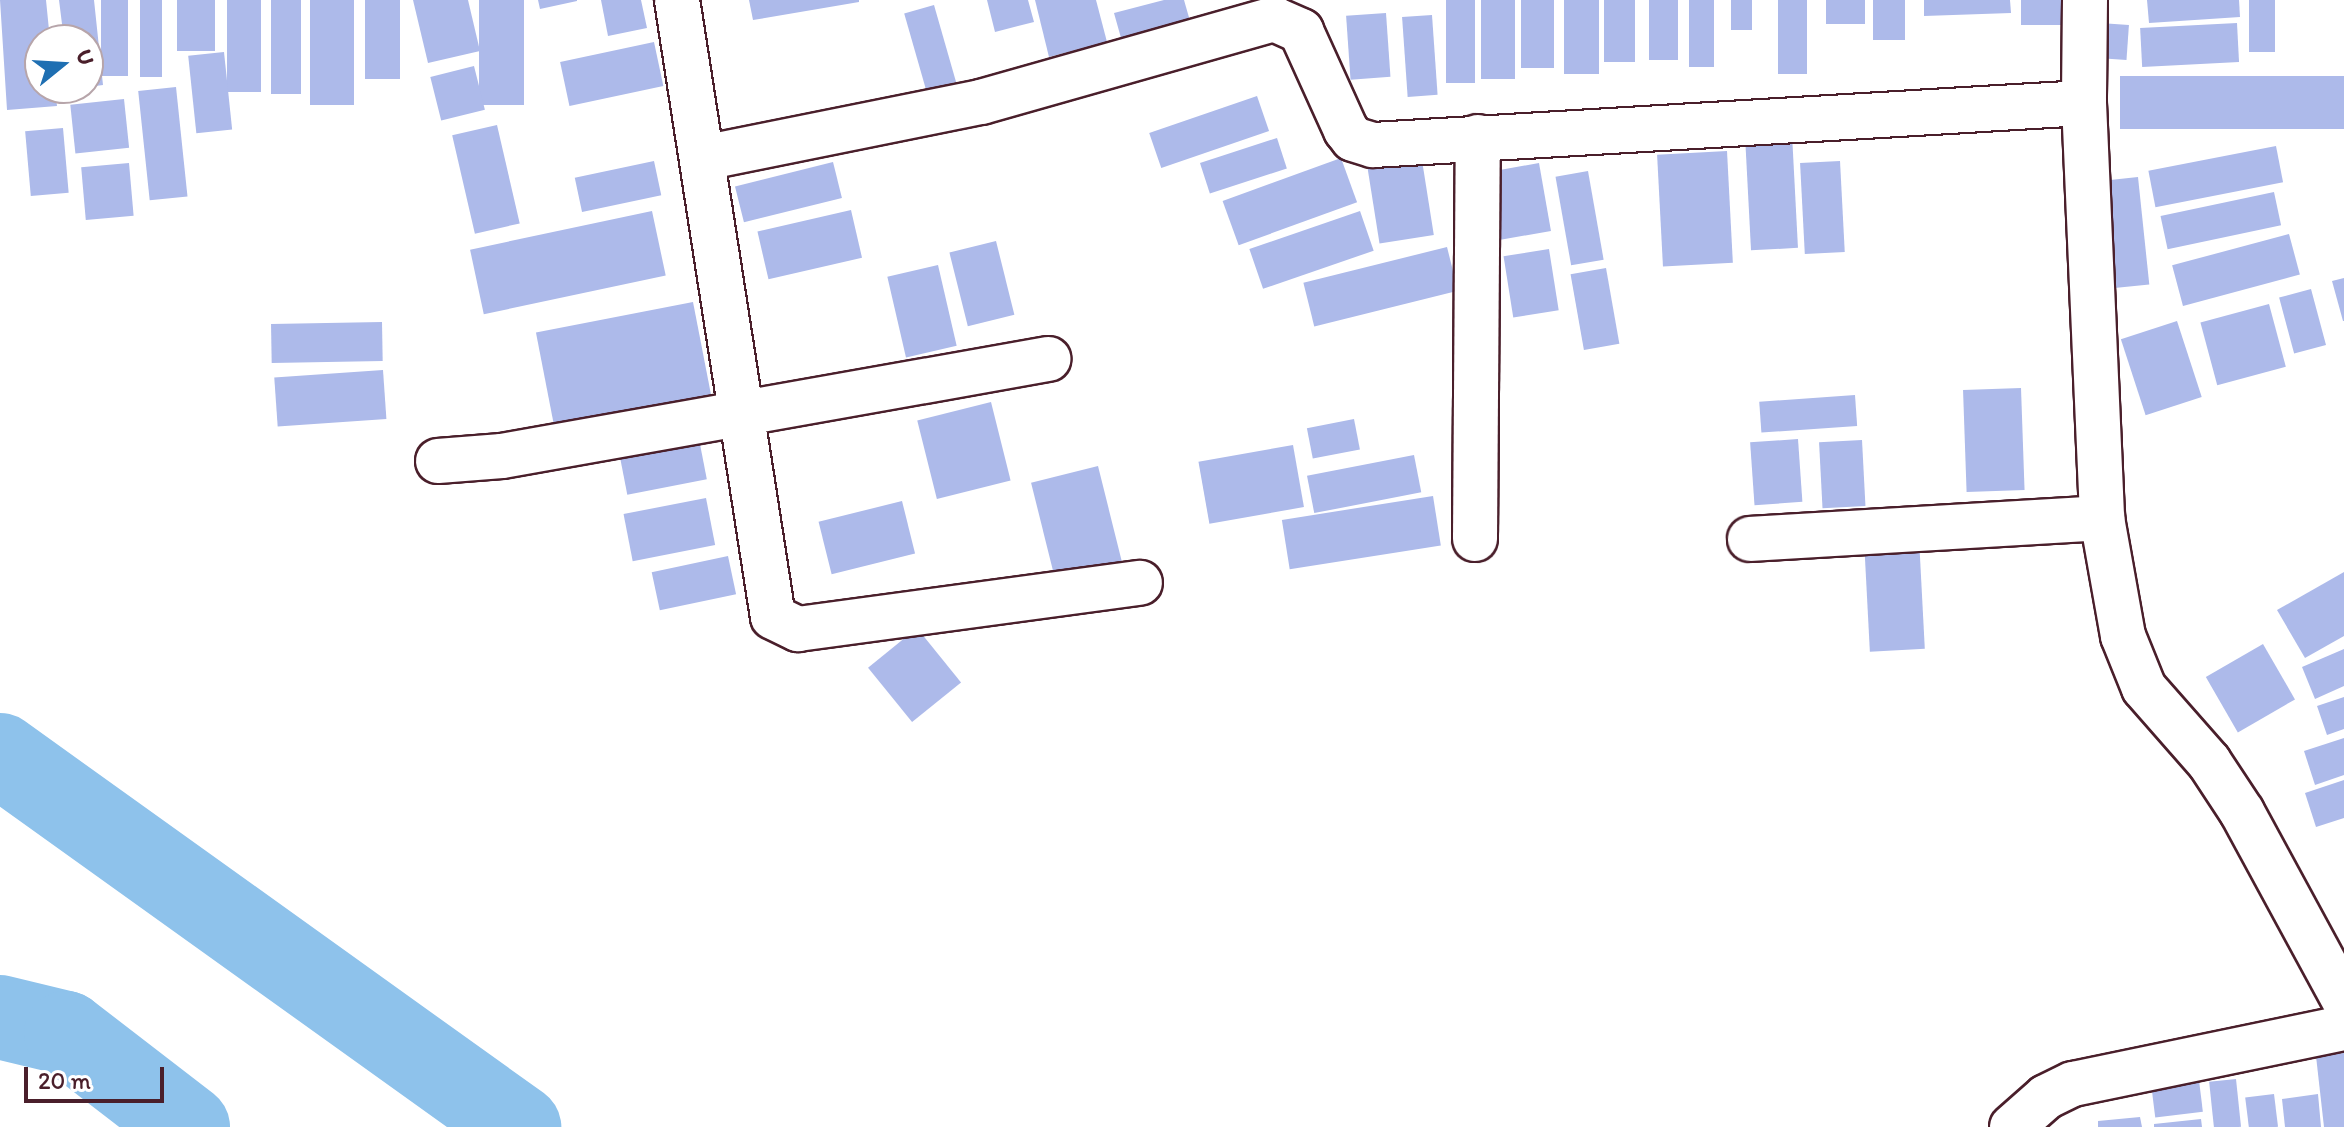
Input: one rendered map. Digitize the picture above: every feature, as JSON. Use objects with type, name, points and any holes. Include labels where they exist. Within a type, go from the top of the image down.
[{"type":"street","points":[[677,0],[773,617],[789,628],[989,607],[1140,583]]},
{"type":"street","points":[[2085,0],[2084,103],[2102,518],[2123,636],[2144,688],[2209,762],[2242,812],[2344,1000]]},
{"type":"street","points":[[703,158],[981,102],[1274,19],[1301,31],[1353,139],[1373,145],[2084,103]]},
{"type":"street","points":[[1475,539],[1478,137]]},
{"type":"street","points":[[438,461],[502,456],[1048,359]]},
{"type":"street","points":[[1750,539],[2102,518]]},
{"type":"street","points":[[2012,1127],[2046,1097],[2073,1084],[2344,1028]]},
{"type":"building","points":[[0,0],[46,0],[48,24],[24,24],[24,104],[57,106],[7,110]]},
{"type":"building","points":[[59,0],[94,0],[97,24],[62,24]]},
{"type":"building","points":[[101,0],[128,0],[128,76],[104,76],[104,24],[101,24]]},
{"type":"building","points":[[140,0],[162,0],[162,77],[140,77]]},
{"type":"building","points":[[177,0],[215,0],[215,51],[177,51]]},
{"type":"building","points":[[227,0],[261,0],[261,92],[227,92]]},
{"type":"building","points":[[271,0],[301,0],[301,94],[271,94]]},
{"type":"building","points":[[310,0],[354,0],[354,105],[310,105]]},
{"type":"building","points":[[365,0],[400,0],[400,79],[365,79]]},
{"type":"building","points":[[413,0],[468,0],[480,51],[428,63]]},
{"type":"building","points":[[479,0],[524,0],[524,105],[479,105]]},
{"type":"building","points":[[538,0],[577,0],[577,1],[540,9]]},
{"type":"building","points":[[601,0],[641,0],[647,28],[608,36]]},
{"type":"building","points":[[749,0],[859,0],[859,2],[753,20]]},
{"type":"building","points":[[987,0],[1028,0],[1034,22],[995,32]]},
{"type":"building","points":[[1035,0],[1096,0],[1107,42],[1049,57]]},
{"type":"building","points":[[1164,0],[1184,0],[1190,21],[1121,38],[1114,13]]},
{"type":"building","points":[[1446,0],[1475,0],[1475,83],[1446,83]]},
{"type":"building","points":[[1481,0],[1515,0],[1515,79],[1481,79]]},
{"type":"building","points":[[1521,0],[1554,0],[1554,68],[1521,68]]},
{"type":"building","points":[[1564,0],[1599,0],[1599,74],[1564,74]]},
{"type":"building","points":[[1604,0],[1635,0],[1635,62],[1604,62]]},
{"type":"building","points":[[1649,0],[1678,0],[1678,60],[1649,60]]},
{"type":"building","points":[[1689,0],[1714,0],[1714,67],[1689,67]]},
{"type":"building","points":[[1731,0],[1752,0],[1752,30],[1731,30]]},
{"type":"building","points":[[1778,0],[1807,0],[1807,74],[1778,74]]},
{"type":"building","points":[[1826,0],[1865,0],[1865,24],[1826,24]]},
{"type":"building","points":[[1873,0],[1905,0],[1905,40],[1873,40]]},
{"type":"building","points":[[1924,0],[2010,0],[2011,13],[1924,16]]},
{"type":"building","points":[[2021,0],[2072,0],[2072,25],[2021,25]]},
{"type":"building","points":[[2147,0],[2239,0],[2240,17],[2149,23]]},
{"type":"building","points":[[2249,0],[2275,0],[2275,52],[2249,52]]},
{"type":"building","points":[[934,5],[956,82],[926,90],[904,14]]},
{"type":"building","points":[[1386,13],[1390,77],[1351,80],[1346,16]]},
{"type":"building","points":[[1432,15],[1438,95],[1408,97],[1402,17]]},
{"type":"building","points":[[2100,23],[2129,25],[2126,60],[2098,58]]},
{"type":"building","points":[[2237,23],[2239,62],[2142,67],[2140,28]]},
{"type":"building","points":[[654,42],[663,86],[569,106],[560,62]]},
{"type":"building","points":[[224,52],[232,130],[196,133],[188,56]]},
{"type":"building","points":[[474,66],[485,110],[441,121],[430,77]]},
{"type":"building","points":[[2120,76],[2344,76],[2344,129],[2120,129]]},
{"type":"building","points":[[176,87],[187,196],[150,200],[138,91]]},
{"type":"building","points":[[1257,96],[1269,131],[1161,168],[1149,133]]},
{"type":"building","points":[[124,99],[129,148],[75,153],[70,105],[104,104],[104,101]]},
{"type":"building","points":[[497,125],[520,223],[475,234],[452,135]]},
{"type":"building","points":[[63,128],[69,193],[31,196],[25,131]]},
{"type":"building","points":[[1792,134],[1798,248],[1751,250],[1745,136]]},
{"type":"building","points":[[1277,138],[1287,168],[1210,193],[1200,163]]},
{"type":"building","points":[[2276,146],[2283,182],[2155,207],[2148,171]]},
{"type":"building","points":[[1727,151],[1733,263],[1663,267],[1657,155]]},
{"type":"building","points":[[1421,154],[1434,235],[1380,244],[1367,163]]},
{"type":"building","points":[[1341,158],[1357,202],[1239,245],[1223,201]]},
{"type":"building","points":[[654,161],[661,195],[582,212],[575,178]]},
{"type":"building","points":[[1840,161],[1845,252],[1805,254],[1800,163]]},
{"type":"building","points":[[833,162],[842,198],[744,222],[735,186]]},
{"type":"building","points":[[129,163],[134,216],[86,220],[81,167]]},
{"type":"building","points":[[1539,163],[1551,231],[1498,240],[1486,172]]},
{"type":"building","points":[[1588,171],[1604,260],[1571,265],[1556,177]]},
{"type":"building","points":[[2138,177],[2149,284],[2114,288],[2103,181]]},
{"type":"building","points":[[2274,192],[2281,225],[2168,249],[2161,216]]},
{"type":"building","points":[[851,210],[862,258],[768,279],[757,232]]},
{"type":"building","points":[[652,211],[666,276],[484,314],[470,250]]},
{"type":"building","points":[[1360,211],[1374,251],[1263,289],[1249,249]]},
{"type":"building","points":[[2289,234],[2300,275],[2183,306],[2172,265]]},
{"type":"building","points":[[996,241],[1014,315],[968,326],[949,253]]},
{"type":"building","points":[[1447,247],[1458,291],[1314,326],[1303,283]]},
{"type":"building","points":[[1549,249],[1559,310],[1513,317],[1504,256]]},
{"type":"building","points":[[938,265],[957,346],[906,358],[887,277]]},
{"type":"building","points":[[1606,268],[1619,344],[1584,350],[1571,274]]},
{"type":"building","points":[[2344,278],[2344,321],[2343,321],[2332,281]]},
{"type":"building","points":[[2311,289],[2326,345],[2294,354],[2279,298]]},
{"type":"building","points":[[693,302],[714,411],[557,441],[536,333]]},
{"type":"building","points":[[2269,304],[2286,367],[2217,385],[2200,322]]},
{"type":"building","points":[[2177,321],[2202,397],[2146,415],[2121,339]]},
{"type":"building","points":[[382,322],[383,361],[272,363],[271,324]]},
{"type":"building","points":[[383,370],[386,419],[278,426],[274,378]]},
{"type":"building","points":[[2021,388],[2025,490],[1967,492],[1963,390]]},
{"type":"building","points":[[1855,395],[1857,426],[1761,433],[1759,402]]},
{"type":"building","points":[[991,402],[1011,481],[937,499],[917,420]]},
{"type":"building","points":[[1354,419],[1360,449],[1313,459],[1307,428]]},
{"type":"building","points":[[699,439],[707,479],[627,495],[619,454]]},
{"type":"building","points":[[1798,439],[1802,502],[1755,505],[1750,442]]},
{"type":"building","points":[[1862,440],[1865,506],[1823,508],[1819,442]]},
{"type":"building","points":[[1293,445],[1304,507],[1209,524],[1198,462]]},
{"type":"building","points":[[1414,455],[1421,492],[1314,513],[1307,476]]},
{"type":"building","points":[[1098,466],[1122,561],[1055,578],[1031,483]]},
{"type":"building","points":[[1433,496],[1441,545],[1290,569],[1282,520]]},
{"type":"building","points":[[706,498],[715,545],[633,561],[624,514]]},
{"type":"building","points":[[902,501],[915,553],[832,574],[819,522]]},
{"type":"building","points":[[1919,538],[1925,649],[1870,652],[1864,541]]},
{"type":"building","points":[[728,556],[736,594],[660,610],[652,572]]},
{"type":"building","points":[[2344,572],[2344,636],[2305,658],[2277,610]]},
{"type":"building","points":[[917,628],[961,682],[912,722],[868,668]]},
{"type":"building","points":[[2263,644],[2295,699],[2238,732],[2206,677]]},
{"type":"building","points":[[2344,649],[2344,686],[2315,699],[2302,667]]},
{"type":"building","points":[[2344,697],[2344,729],[2327,735],[2317,706]]},
{"type":"building","points":[[2344,738],[2344,775],[2315,785],[2304,751]]},
{"type":"building","points":[[2344,780],[2344,818],[2316,827],[2305,793]]},
{"type":"building","points":[[2344,1053],[2344,1127],[2324,1127],[2316,1056]]},
{"type":"building","points":[[2198,1072],[2203,1112],[2155,1118],[2150,1078]]},
{"type":"building","points":[[2236,1079],[2241,1127],[2214,1127],[2209,1082]]},
{"type":"building","points":[[2274,1094],[2278,1127],[2249,1127],[2245,1098]]},
{"type":"building","points":[[2318,1094],[2321,1127],[2285,1127],[2282,1099]]},
{"type":"building","points":[[2140,1117],[2142,1127],[2098,1127],[2098,1121]]},
{"type":"building","points":[[2201,1119],[2202,1127],[2154,1127],[2154,1124]]},
{"type":"waterway","points":[[0,755],[519,1127]]},
{"type":"waterway","points":[[0,1017],[66,1033],[188,1127]]}]
